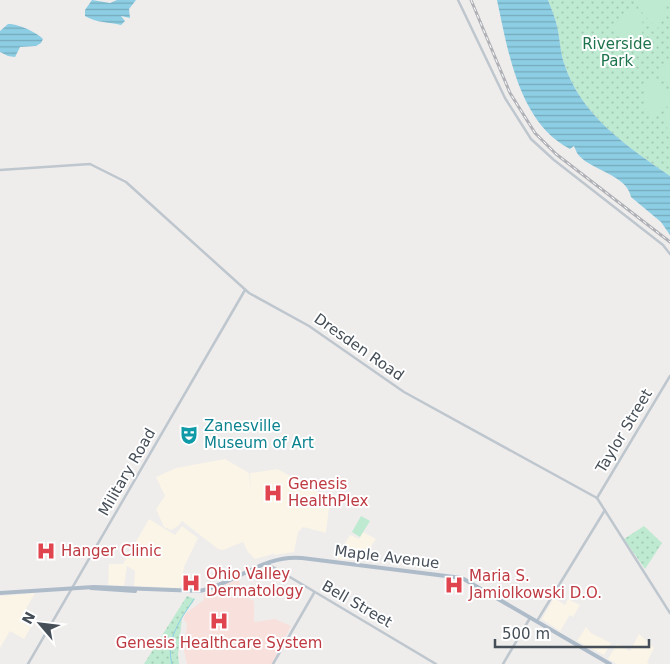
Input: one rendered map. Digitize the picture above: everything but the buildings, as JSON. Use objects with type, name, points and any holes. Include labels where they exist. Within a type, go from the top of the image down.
[{"type":"main road","name":"Maple Avenue","points":[[0,593],[73,587],[203,590],[277,559],[298,558],[454,576],[468,580],[610,664]]},
{"type":"street","points":[[458,0],[505,98],[531,139],[554,160],[663,245],[670,254]]},
{"type":"street","name":"Dresden Road","points":[[0,170],[77,164],[98,166],[130,186],[154,210],[245,290],[309,326],[404,392],[597,498],[670,612]]},
{"type":"street","name":"Military Road","points":[[28,664],[245,290]]},
{"type":"street","name":"Taylor Street","points":[[597,498],[670,376]]},
{"type":"street","points":[[537,621],[605,510]]},
{"type":"street","points":[[274,569],[277,559]]},
{"type":"street","name":"Bell Street","points":[[267,563],[314,593],[436,664]]},
{"type":"street","points":[[273,664],[314,593]]},
{"type":"street","points":[[503,664],[530,617]]},
{"type":"shaded area","points":[[225,459],[249,473],[251,492],[250,473],[278,469],[330,499],[326,533],[303,527],[298,532],[294,552],[274,555],[271,548],[273,554],[255,559],[248,552],[243,542],[223,550],[218,549],[182,521],[171,530],[164,527],[156,509],[165,496],[156,477],[176,468]]},
{"type":"shaded area","points":[[149,519],[175,535],[182,526],[198,538],[184,567],[181,586],[179,588],[134,586],[135,571],[127,566],[124,586],[108,585],[109,564],[123,564]]},
{"type":"shaded area","points":[[363,532],[376,539],[362,561],[336,559],[350,535],[359,539]]},
{"type":"shaded area","name":"Genesis Healthcare System","points":[[238,579],[245,597],[254,601],[254,622],[275,619],[291,626],[272,664],[187,664],[184,651],[187,624],[183,618],[186,613],[204,600],[204,594]]},
{"type":"shaded area","points":[[35,593],[20,620],[31,627],[24,639],[10,631],[0,648],[0,596]]},
{"type":"shaded area","points":[[554,598],[565,605],[568,599],[580,605],[573,617],[570,615],[560,631],[542,619]]},
{"type":"shaded area","points":[[586,627],[591,633],[611,643],[604,655],[577,641]]},
{"type":"shaded area","points":[[639,634],[654,648],[647,662],[649,664],[617,664],[608,659],[617,644],[630,651]]},
{"type":"green space","name":"Riverside Park","points":[[548,0],[670,0],[670,176],[622,141],[593,114],[581,99],[571,82],[564,63],[556,23]]},
{"type":"green space","points":[[642,0],[667,0],[666,15],[657,29],[638,8]]},
{"type":"green space","points":[[635,7],[643,23],[643,29],[640,40],[632,50],[612,29],[612,26]]},
{"type":"green space","points":[[670,62],[670,86],[656,71]]},
{"type":"green space","points":[[652,78],[670,95],[670,135],[664,119],[669,102],[653,118],[644,103],[645,88]]},
{"type":"green space","points":[[361,516],[370,521],[360,537],[352,532]]},
{"type":"green space","points":[[644,526],[662,543],[645,569],[624,539]]},
{"type":"green space","points":[[187,596],[195,599],[182,617],[178,655],[179,664],[144,664]]},
{"type":"water","points":[[92,0],[110,3],[117,0],[136,0],[129,9],[130,18],[121,16],[125,21],[121,25],[98,21],[85,16],[85,10]]},
{"type":"water","points":[[497,0],[548,0],[556,23],[564,63],[571,82],[581,99],[593,114],[622,141],[670,176],[670,235],[661,222],[631,197],[628,189],[622,183],[615,177],[582,159],[574,146],[570,149],[553,137],[539,122],[527,104],[518,84],[511,63]]},
{"type":"water","points":[[8,24],[26,28],[43,39],[41,43],[36,46],[20,47],[15,57],[0,52],[0,31]]},
{"type":"waterway","points":[[172,664],[170,655],[172,638],[179,622],[194,599]]},
{"type":"railway","points":[[471,0],[510,93],[535,133],[556,154],[670,242]]},
{"type":"place","name":"Zanesville Museum of Art","points":[[189,435]]},
{"type":"place","name":"Genesis HealthPlex","points":[[273,493]]},
{"type":"place","name":"Hanger Clinic","points":[[46,551]]},
{"type":"place","name":"Ohio Valley Dermatology","points":[[191,583]]},
{"type":"place","name":"Maria S. Jamiolkowski D.O.","points":[[454,585]]},
{"type":"place","name":"Genesis Healthcare System","points":[[219,621]]}]
